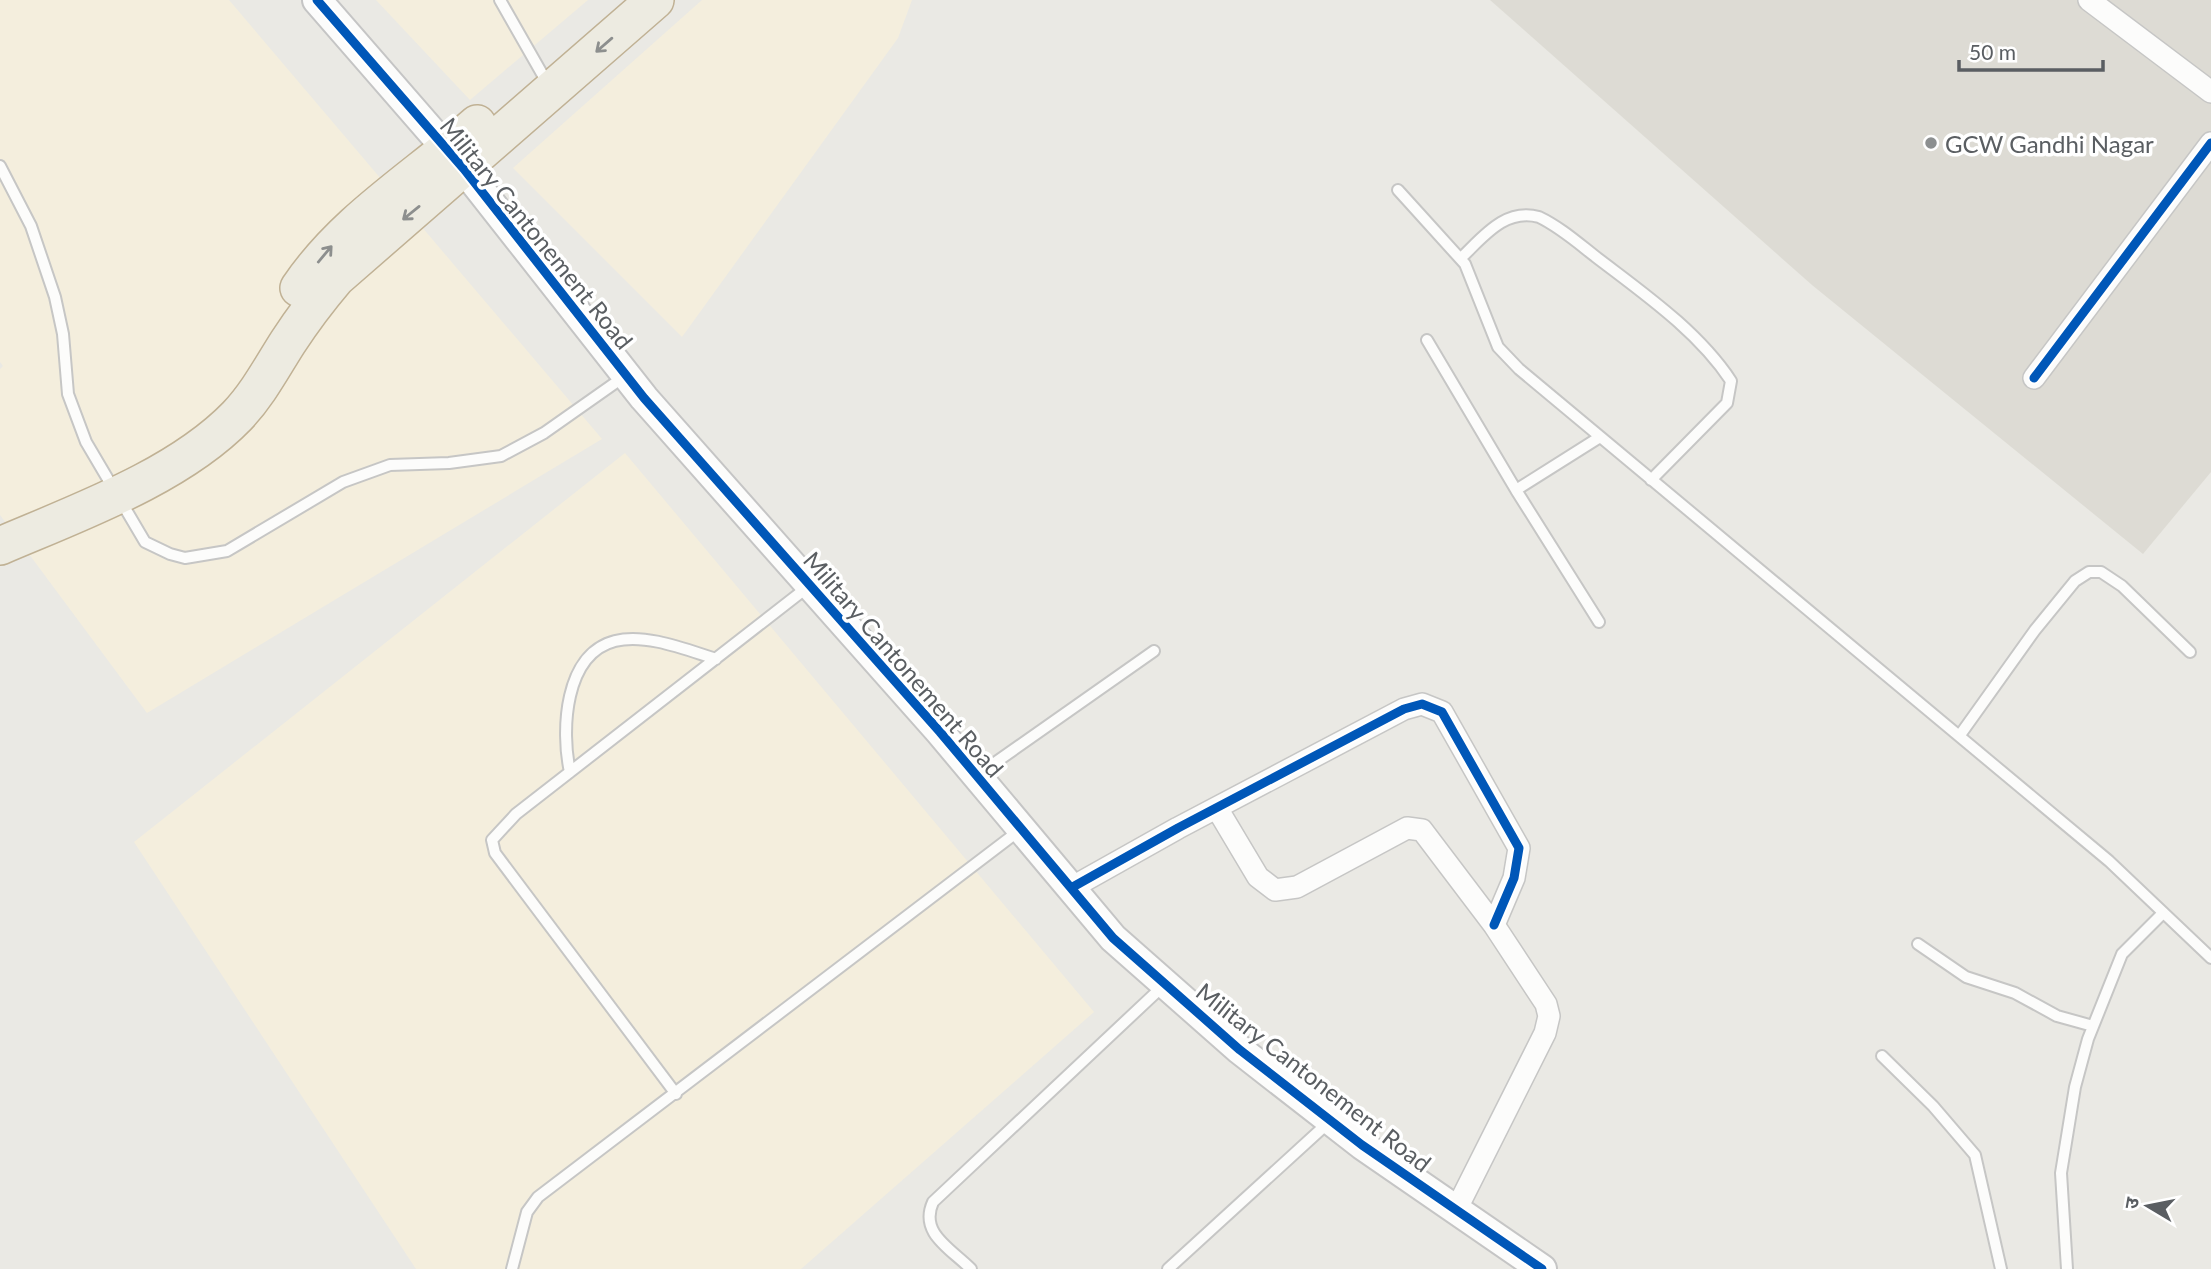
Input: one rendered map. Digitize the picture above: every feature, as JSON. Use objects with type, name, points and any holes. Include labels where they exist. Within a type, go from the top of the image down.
[{"type":"highway","points":[[546,80],[619,0]]},
{"type":"highway","points":[[0,546],[110,486],[204,444],[237,416],[263,384],[312,307],[337,278],[456,160],[546,80],[655,0]]},
{"type":"highway","points":[[0,525],[110,486]]},
{"type":"street","name":"Military Cantonement Road","points":[[317,0],[456,160],[626,375],[977,776],[1113,938],[1240,1050],[1331,1121],[1542,1269]]},
{"type":"street","points":[[2089,0],[2211,92]]},
{"type":"street","points":[[2034,378],[2211,143]]},
{"type":"street","points":[[1072,888],[1178,828],[1218,810],[1404,709],[1422,704],[1442,712],[1519,848],[1514,878],[1494,925]]},
{"type":"street","points":[[1218,810],[1258,877],[1275,890],[1297,887],[1407,828],[1417,828],[1428,835],[1494,925],[1546,1004],[1549,1023],[1456,1210]]},
{"type":"lane","points":[[500,0],[546,80]]},
{"type":"lane","points":[[0,166],[31,226],[60,315],[68,394],[86,442],[145,542],[157,549],[185,558],[227,551],[343,482],[390,465],[449,463],[501,456],[544,433],[626,375]]},
{"type":"lane","points":[[1398,190],[1461,258],[1498,347],[1519,369],[2109,861],[2211,958]]},
{"type":"lane","points":[[1461,258],[1493,227],[1512,216],[1525,213],[1539,217],[1629,283],[1690,335],[1721,366],[1731,381],[1727,403],[1651,480]]},
{"type":"lane","points":[[1427,340],[1516,491],[1599,622]]},
{"type":"lane","points":[[1516,491],[1600,437]]},
{"type":"lane","points":[[1959,735],[2035,630],[2076,581],[2089,572],[2101,572],[2122,586],[2190,652]]},
{"type":"lane","points":[[676,1094],[495,853],[492,844],[494,836],[516,814],[810,585]]},
{"type":"lane","points":[[570,772],[565,750],[569,703],[582,668],[601,647],[615,640],[632,639],[716,659]]},
{"type":"lane","points":[[977,776],[1154,651]]},
{"type":"lane","points":[[512,1269],[532,1204],[1021,829]]},
{"type":"lane","points":[[2067,1269],[2060,1173],[2076,1087],[2093,1026],[2122,954],[2163,914]]},
{"type":"lane","points":[[1918,944],[1966,977],[2015,993],[2070,1021],[2093,1026]]},
{"type":"lane","points":[[971,1269],[928,1227],[927,1216],[933,1202],[1165,984]]},
{"type":"lane","points":[[1882,1056],[1933,1106],[1975,1155],[2000,1269]]},
{"type":"lane","points":[[1168,1269],[1331,1121]]},
{"type":"shaded area","points":[[0,0],[229,0],[602,439],[147,713],[0,515],[0,369],[3,366],[0,362]]},
{"type":"shaded area","points":[[376,0],[588,0],[470,100]]},
{"type":"shaded area","points":[[702,0],[912,0],[898,38],[682,337],[513,168]]},
{"type":"shaded area","name":"GCW Gandhi Nagar","points":[[1490,0],[2211,0],[2211,472],[2143,554],[1812,285]]},
{"type":"shaded area","points":[[625,453],[1094,1012],[801,1269],[416,1269],[134,842]]},
{"type":"cycle path","points":[[317,0],[464,169],[644,398],[940,732],[1113,938],[1240,1050],[1362,1145],[1542,1269]]},
{"type":"cycle path","points":[[2034,378],[2211,143]]},
{"type":"cycle path","points":[[1071,888],[1178,828],[1404,709],[1422,704],[1442,712],[1519,848],[1514,878],[1494,925]]},
{"type":"place","name":"GCW Gandhi Nagar","points":[[1931,143]]}]
